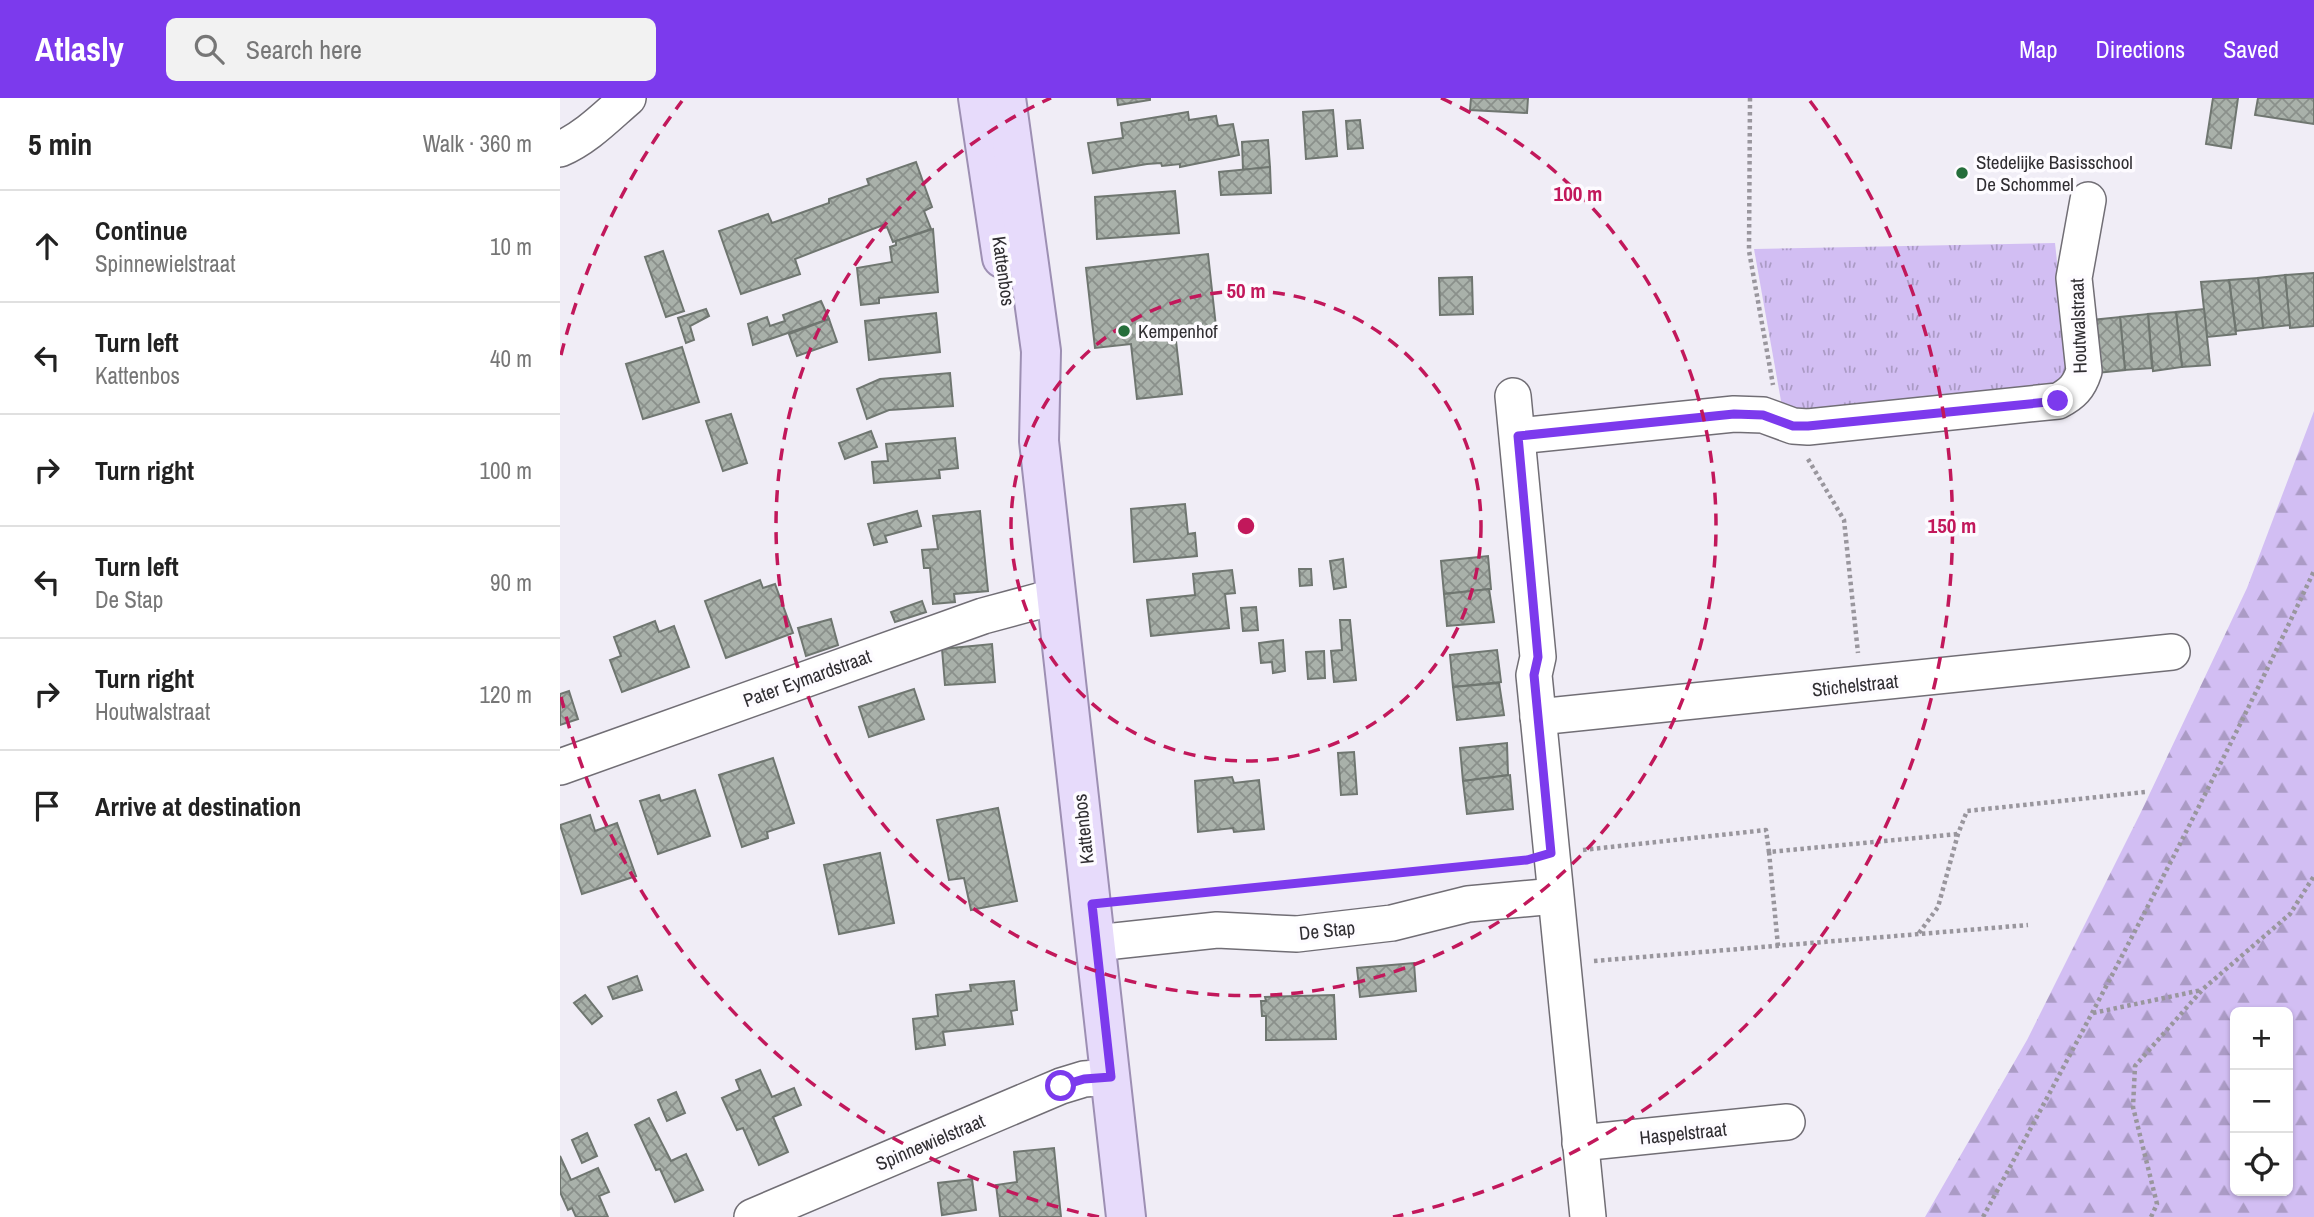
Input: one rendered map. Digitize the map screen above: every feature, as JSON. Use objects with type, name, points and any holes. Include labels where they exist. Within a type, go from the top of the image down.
[{"type":"main road","name":"Kattenbos","points":[[978,98],[1016,356],[1039,441]]},
{"type":"main road","name":"Kattenbos","points":[[1006,98],[1041,351],[1039,441],[1126,1217]]},
{"type":"street","points":[[560,149],[580,138],[628,98]]},
{"type":"street","name":"Houtwalstraat","points":[[1518,436],[1734,414],[1763,415],[1786,423],[1808,426],[2058,401],[2071,395],[2080,384],[2084,371],[2074,278],[2088,200]]},
{"type":"street","points":[[1513,396],[1538,657],[1534,675],[1588,1217]]},
{"type":"street","name":"Pater Eymardstraat","points":[[560,767],[957,625],[1057,596]]},
{"type":"street","name":"Stichelstraat","points":[[1538,718],[2172,652]]},
{"type":"street","name":"De Stap","points":[[1096,943],[1217,930],[1297,934],[1392,923],[1468,904],[1555,896]]},
{"type":"street","name":"Spinnewielstraat","points":[[752,1217],[1061,1086],[1084,1079],[1111,1077]]},
{"type":"street","name":"Haspelstraat","points":[[1580,1143],[1787,1122]]},
{"type":"path","points":[[1750,98],[1749,251],[1776,401],[1786,423],[1844,520],[1862,684]]},
{"type":"path","points":[[1983,1217],[2093,1013],[2264,677],[2314,571]]},
{"type":"path","points":[[1919,934],[1938,907],[1958,834],[1968,811],[2145,792]]},
{"type":"path","points":[[1092,904],[1527,860],[1551,853],[1766,830],[1778,946]]},
{"type":"path","points":[[1769,852],[1958,834]]},
{"type":"path","points":[[2151,1217],[2157,1204],[2133,1107],[2135,1066],[2203,989],[2290,914],[2314,876]]},
{"type":"path","points":[[1562,964],[2028,925]]},
{"type":"path","points":[[2093,1013],[2203,989]]},
{"type":"green space","points":[[2055,243],[2068,364],[2067,373],[2057,388],[1804,416],[1785,407],[1781,401],[1754,249]]},
{"type":"green space","points":[[2314,411],[2314,1217],[1925,1217],[2027,1040],[2141,812],[2247,588]]},
{"type":"building","points":[[1117,98],[1150,98],[1150,100],[1118,105]]},
{"type":"building","points":[[1471,98],[1528,98],[1527,113],[1470,110]]},
{"type":"building","points":[[2213,98],[2238,98],[2231,148],[2206,144]]},
{"type":"building","points":[[2258,98],[2314,98],[2314,124],[2255,115]]},
{"type":"building","points":[[1333,110],[1337,156],[1306,159],[1303,112]]},
{"type":"building","points":[[1188,112],[1189,120],[1216,116],[1218,126],[1233,124],[1239,155],[1180,167],[1180,164],[1162,166],[1161,163],[1093,173],[1088,143],[1123,138],[1121,123]]},
{"type":"building","points":[[1360,120],[1363,148],[1348,149],[1346,121]]},
{"type":"building","points":[[1268,140],[1270,167],[1243,170],[1242,142]]},
{"type":"building","points":[[916,162],[932,207],[924,211],[931,229],[893,242],[887,227],[884,228],[883,225],[795,259],[800,274],[741,294],[719,231],[768,214],[772,223],[829,203],[829,199],[869,185],[867,179]]},
{"type":"building","points":[[1270,167],[1271,193],[1221,195],[1219,172]]},
{"type":"building","points":[[1175,191],[1179,233],[1097,239],[1095,197]]},
{"type":"building","points":[[933,229],[938,292],[879,298],[879,303],[861,305],[857,268],[892,262],[890,247],[896,245],[896,241]]},
{"type":"building","points":[[663,251],[684,311],[666,317],[645,257]]},
{"type":"building","points":[[1208,254],[1216,327],[1175,332],[1182,394],[1137,399],[1131,344],[1095,348],[1086,268]]},
{"type":"building","points":[[2314,273],[2314,326],[2290,328],[2285,275]]},
{"type":"building","points":[[2285,275],[2290,325],[2263,328],[2258,278]]},
{"type":"building","points":[[1472,277],[1473,314],[1440,315],[1439,278]]},
{"type":"building","points":[[2258,278],[2263,328],[2236,331],[2229,280]]},
{"type":"building","points":[[2229,280],[2236,334],[2207,337],[2201,282]]},
{"type":"building","points":[[821,301],[829,319],[753,345],[748,324],[767,317],[770,326],[785,321],[783,315]]},
{"type":"building","points":[[706,309],[709,316],[690,326],[694,340],[686,343],[678,318]]},
{"type":"building","points":[[2204,309],[2210,365],[2182,367],[2176,312]]},
{"type":"building","points":[[2176,312],[2182,367],[2153,371],[2148,314]]},
{"type":"building","points":[[936,313],[940,352],[869,360],[865,321]]},
{"type":"building","points":[[2148,314],[2152,368],[2125,370],[2120,317]]},
{"type":"building","points":[[2120,317],[2125,370],[2097,373],[2092,320]]},
{"type":"building","points":[[829,319],[837,342],[797,356],[789,334]]},
{"type":"building","points":[[682,347],[699,402],[643,419],[626,364]]},
{"type":"building","points":[[950,373],[953,406],[889,410],[867,419],[857,389],[880,379]]},
{"type":"building","points":[[731,414],[747,463],[723,471],[706,421]]},
{"type":"building","points":[[871,431],[877,447],[845,459],[839,443]]},
{"type":"building","points":[[955,438],[958,468],[939,470],[940,478],[874,483],[872,462],[888,461],[886,444]]},
{"type":"building","points":[[1185,504],[1188,534],[1195,533],[1197,556],[1134,562],[1131,509]]},
{"type":"building","points":[[917,511],[921,526],[885,536],[887,542],[874,545],[868,524]]},
{"type":"building","points":[[980,511],[988,591],[954,594],[955,602],[933,604],[930,568],[924,568],[922,550],[938,549],[933,516]]},
{"type":"building","points":[[1488,556],[1491,589],[1444,594],[1441,561]]},
{"type":"building","points":[[1343,559],[1346,587],[1334,589],[1330,561]]},
{"type":"building","points":[[1299,569],[1311,569],[1312,585],[1300,586]]},
{"type":"building","points":[[1232,570],[1235,593],[1225,594],[1229,628],[1151,636],[1147,600],[1195,595],[1193,574]]},
{"type":"building","points":[[760,580],[763,588],[775,584],[793,633],[726,658],[705,601]]},
{"type":"building","points":[[1489,589],[1494,622],[1447,626],[1444,594]]},
{"type":"building","points":[[922,601],[926,612],[895,622],[891,612]]},
{"type":"building","points":[[1256,607],[1258,630],[1243,631],[1241,608]]},
{"type":"building","points":[[831,619],[838,645],[806,656],[798,628]]},
{"type":"building","points":[[1340,620],[1350,620],[1356,680],[1334,682],[1331,651],[1342,650]]},
{"type":"building","points":[[655,621],[659,632],[674,626],[689,667],[622,692],[610,660],[621,656],[614,637]]},
{"type":"building","points":[[1283,640],[1285,671],[1273,673],[1272,662],[1261,663],[1259,643]]},
{"type":"building","points":[[992,644],[995,682],[945,685],[942,649]]},
{"type":"building","points":[[1497,650],[1501,682],[1453,687],[1450,655]]},
{"type":"building","points":[[1324,651],[1325,678],[1308,679],[1306,652]]},
{"type":"building","points":[[1499,683],[1504,715],[1457,720],[1453,687]]},
{"type":"building","points":[[914,689],[924,719],[869,737],[859,707]]},
{"type":"building","points":[[569,691],[578,719],[560,725],[560,694]]},
{"type":"building","points":[[1507,743],[1508,775],[1463,781],[1460,748]]},
{"type":"building","points":[[1354,752],[1357,794],[1341,795],[1338,753]]},
{"type":"building","points":[[773,758],[794,823],[767,832],[768,838],[742,847],[719,775]]},
{"type":"building","points":[[1510,775],[1513,809],[1467,814],[1463,781]]},
{"type":"building","points":[[1232,777],[1234,783],[1259,780],[1264,829],[1234,832],[1233,828],[1198,832],[1195,781]]},
{"type":"building","points":[[695,790],[710,836],[658,854],[640,801],[659,795],[661,801]]},
{"type":"building","points":[[998,808],[1017,901],[971,910],[964,878],[949,880],[937,820]]},
{"type":"building","points":[[590,815],[595,831],[617,823],[636,876],[582,894],[560,825]]},
{"type":"building","points":[[880,853],[894,923],[839,934],[824,865]]},
{"type":"building","points":[[1414,963],[1416,991],[1360,997],[1357,968]]},
{"type":"building","points":[[637,976],[642,990],[613,999],[608,987]]},
{"type":"building","points":[[1014,981],[1017,1010],[1011,1011],[1013,1024],[943,1032],[945,1045],[916,1049],[913,1019],[938,1016],[936,995],[971,991],[970,985]]},
{"type":"building","points":[[585,995],[602,1016],[592,1024],[574,1003]]},
{"type":"building","points":[[1334,995],[1336,1039],[1266,1040],[1266,1016],[1262,1016],[1261,1001],[1266,1001],[1265,997]]},
{"type":"building","points":[[760,1070],[772,1097],[794,1088],[801,1105],[773,1117],[788,1152],[759,1165],[743,1128],[737,1130],[722,1098],[740,1090],[736,1080]]},
{"type":"building","points":[[676,1092],[685,1113],[667,1121],[658,1100]]},
{"type":"building","points":[[649,1118],[671,1161],[686,1154],[703,1190],[675,1202],[660,1169],[656,1170],[635,1125]]},
{"type":"building","points":[[587,1133],[597,1156],[582,1163],[572,1140]]},
{"type":"building","points":[[1054,1148],[1061,1217],[1000,1217],[996,1185],[1017,1182],[1014,1152]]},
{"type":"building","points":[[560,1156],[571,1180],[598,1168],[609,1192],[599,1196],[608,1217],[576,1217],[572,1208],[568,1210],[560,1192]]},
{"type":"building","points":[[972,1179],[976,1210],[942,1215],[938,1183]]},
{"type":"place","name":"Stedelijke Basisschool De Schommel","points":[[1962,173]]},
{"type":"place","name":"Kempenhof","points":[[1124,331]]},
{"type":"route","points":[[1061,1086],[1084,1079],[1111,1077],[1092,904],[1527,860],[1551,853],[1534,675],[1538,657],[1518,436],[1734,414],[1763,415],[1793,426],[1808,426],[2058,401]]}]
